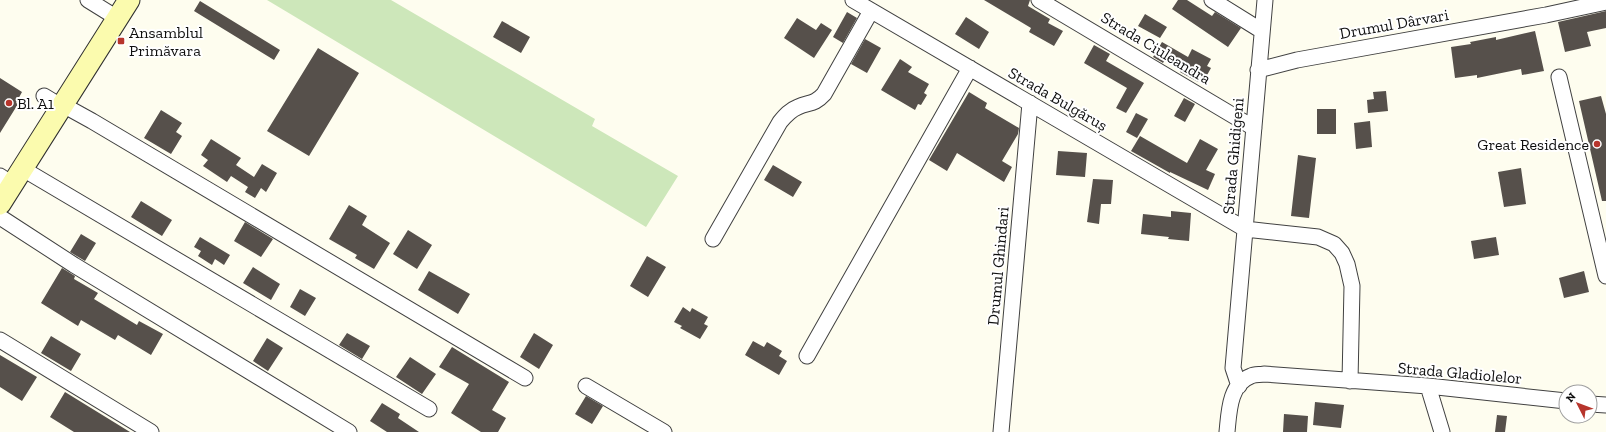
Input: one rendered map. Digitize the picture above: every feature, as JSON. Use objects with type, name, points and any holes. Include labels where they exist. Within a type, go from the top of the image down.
[{"type":"main road","points":[[0,204],[12,176],[63,106],[129,0]]},
{"type":"street","points":[[88,0],[117,18]]},
{"type":"street","name":"Strada Bulgăruș","points":[[853,0],[1245,229]]},
{"type":"street","name":"Strada Ciuleandra","points":[[1039,0],[1254,128]]},
{"type":"street","points":[[1212,0],[1262,31]]},
{"type":"street","name":"Strada Ghidigeni","points":[[1265,0],[1245,229],[1318,237],[1334,244],[1342,253],[1347,264],[1352,286],[1350,381]]},
{"type":"street","name":"Drumul Dârvari","points":[[1258,70],[1297,60],[1546,15],[1606,2]]},
{"type":"street","points":[[712,239],[780,122],[794,109],[818,101],[824,94],[871,11]]},
{"type":"street","points":[[807,356],[970,68]]},
{"type":"street","points":[[1559,77],[1606,276]]},
{"type":"street","points":[[44,96],[92,121],[525,378]]},
{"type":"street","name":"Drumul Ghindari","points":[[1001,432],[1030,104]]},
{"type":"street","points":[[12,176],[429,409]]},
{"type":"street","points":[[0,217],[74,265],[349,432]]},
{"type":"street","points":[[1239,386],[1233,368],[1245,229]]},
{"type":"street","points":[[0,340],[151,432]]},
{"type":"street","points":[[1227,432],[1229,406],[1233,393],[1244,380],[1252,376],[1264,374],[1350,381]]},
{"type":"street","name":"Strada Gladiolelor","points":[[1350,381],[1428,386],[1558,400]]},
{"type":"street","points":[[586,386],[664,432]]},
{"type":"street","points":[[1428,386],[1442,432]]},
{"type":"green space","points":[[267,0],[391,0],[595,119],[592,126],[678,176],[646,227]]},
{"type":"building","points":[[984,0],[1030,0],[1028,6],[1050,19],[1048,23],[1063,31],[1054,46],[1029,32],[1031,28]]},
{"type":"building","points":[[1178,0],[1187,0],[1212,16],[1215,12],[1241,28],[1228,47],[1172,9]]},
{"type":"building","points":[[200,1],[280,50],[274,60],[194,11]]},
{"type":"building","points":[[1606,11],[1606,28],[1587,32],[1591,46],[1565,52],[1558,22]]},
{"type":"building","points":[[847,12],[857,18],[843,43],[833,37]]},
{"type":"building","points":[[1145,14],[1167,27],[1160,38],[1138,26]]},
{"type":"building","points":[[966,17],[989,32],[979,49],[955,34]]},
{"type":"building","points":[[797,18],[816,30],[821,23],[832,30],[814,58],[784,38]]},
{"type":"building","points":[[502,21],[530,37],[521,53],[493,37]]},
{"type":"building","points":[[1535,31],[1544,71],[1522,75],[1521,69],[1477,78],[1477,75],[1455,78],[1451,47],[1471,44],[1470,42],[1496,37],[1496,40]]},
{"type":"building","points":[[865,39],[881,48],[867,73],[851,64]]},
{"type":"building","points":[[1162,42],[1188,57],[1192,49],[1211,59],[1207,66],[1211,68],[1206,77],[1202,75],[1198,82],[1180,72],[1182,67],[1166,58],[1163,63],[1153,57]]},
{"type":"building","points":[[1094,45],[1110,54],[1106,61],[1144,83],[1126,113],[1116,108],[1127,88],[1084,63]]},
{"type":"building","points":[[318,48],[359,73],[309,156],[267,131]]},
{"type":"building","points":[[900,59],[912,67],[908,72],[929,84],[924,93],[927,95],[921,105],[918,104],[915,110],[881,90]]},
{"type":"building","name":"Bl. A1","points":[[0,78],[22,92],[16,103],[18,104],[0,133]]},
{"type":"building","points":[[1386,91],[1388,111],[1368,113],[1367,100],[1374,99],[1373,92]]},
{"type":"building","points":[[969,92],[987,103],[985,108],[1019,128],[1018,134],[1002,161],[1012,167],[1004,182],[957,153],[947,171],[929,160]]},
{"type":"building","name":"Great Residence","points":[[1601,96],[1606,114],[1606,201],[1602,201],[1579,101]]},
{"type":"building","points":[[1184,98],[1195,104],[1185,122],[1174,116]]},
{"type":"building","points":[[1317,109],[1336,109],[1336,134],[1317,134]]},
{"type":"building","points":[[161,110],[182,123],[176,132],[182,136],[171,154],[144,138]]},
{"type":"building","points":[[1136,113],[1148,119],[1137,138],[1126,132]]},
{"type":"building","points":[[1370,121],[1372,147],[1356,149],[1354,123]]},
{"type":"building","points":[[1140,136],[1187,163],[1200,139],[1218,149],[1206,170],[1215,174],[1208,190],[1170,173],[1131,151]]},
{"type":"building","points":[[211,139],[241,158],[236,165],[254,177],[262,164],[277,173],[266,192],[261,188],[255,198],[245,192],[248,187],[231,176],[227,182],[203,166],[208,160],[201,155]]},
{"type":"building","points":[[1058,151],[1087,153],[1085,177],[1056,175]]},
{"type":"building","points":[[1298,155],[1316,158],[1309,218],[1291,216]]},
{"type":"building","points":[[773,165],[802,182],[793,197],[764,180]]},
{"type":"building","points":[[1521,168],[1526,204],[1504,207],[1498,172]]},
{"type":"building","points":[[1093,179],[1113,180],[1111,204],[1101,204],[1099,224],[1087,222]]},
{"type":"building","points":[[141,201],[172,220],[162,236],[131,217]]},
{"type":"building","points":[[349,205],[367,216],[362,225],[390,243],[374,269],[355,258],[357,255],[329,239]]},
{"type":"building","points":[[1171,211],[1191,213],[1189,241],[1141,234],[1143,214],[1171,217]]},
{"type":"building","points":[[245,222],[273,239],[261,257],[234,241]]},
{"type":"building","points":[[408,230],[432,245],[417,269],[393,254]]},
{"type":"building","points":[[81,234],[96,243],[85,261],[70,252]]},
{"type":"building","points":[[200,237],[230,255],[224,265],[215,259],[212,265],[198,256],[201,251],[194,247]]},
{"type":"building","points":[[1496,237],[1499,255],[1474,259],[1471,241]]},
{"type":"building","points":[[647,256],[666,267],[648,297],[630,286]]},
{"type":"building","points":[[253,267],[280,284],[271,300],[243,283]]},
{"type":"building","points":[[62,268],[75,276],[74,279],[98,293],[94,299],[137,325],[139,321],[163,334],[151,355],[118,335],[115,340],[81,320],[78,326],[41,303]]},
{"type":"building","points":[[429,271],[470,294],[458,314],[418,290]]},
{"type":"building","points":[[1584,271],[1589,292],[1564,298],[1559,278]]},
{"type":"building","points":[[300,289],[316,298],[305,316],[290,307]]},
{"type":"building","points":[[683,307],[690,312],[692,308],[708,317],[704,324],[708,326],[700,339],[680,328],[682,326],[674,322]]},
{"type":"building","points":[[347,333],[370,346],[362,359],[339,345]]},
{"type":"building","points":[[534,333],[553,345],[539,369],[520,357]]},
{"type":"building","points":[[51,336],[81,354],[71,371],[41,353]]},
{"type":"building","points":[[267,338],[283,348],[268,371],[253,361]]},
{"type":"building","points":[[753,341],[764,347],[767,342],[782,351],[779,356],[787,361],[779,375],[745,355]]},
{"type":"building","points":[[452,347],[509,382],[492,410],[506,418],[498,432],[481,432],[451,413],[469,384],[439,367]]},
{"type":"building","points":[[0,355],[37,377],[22,401],[0,387]]},
{"type":"building","points":[[410,357],[436,374],[422,394],[396,377]]},
{"type":"building","points":[[65,392],[130,432],[74,432],[50,417]]},
{"type":"building","points":[[586,396],[603,406],[592,424],[575,414]]},
{"type":"building","points":[[1315,402],[1344,405],[1341,428],[1313,425]]},
{"type":"building","points":[[382,403],[400,414],[398,418],[419,432],[387,432],[370,421]]},
{"type":"building","points":[[1284,414],[1308,416],[1307,432],[1283,432]]},
{"type":"building","points":[[1497,415],[1507,416],[1505,432],[1495,432]]},
{"type":"place","name":"Ansamblul Primăvara","points":[[121,41]]},
{"type":"place","name":"Bl. A1","points":[[9,103]]},
{"type":"place","name":"Great Residence","points":[[1597,144]]}]
